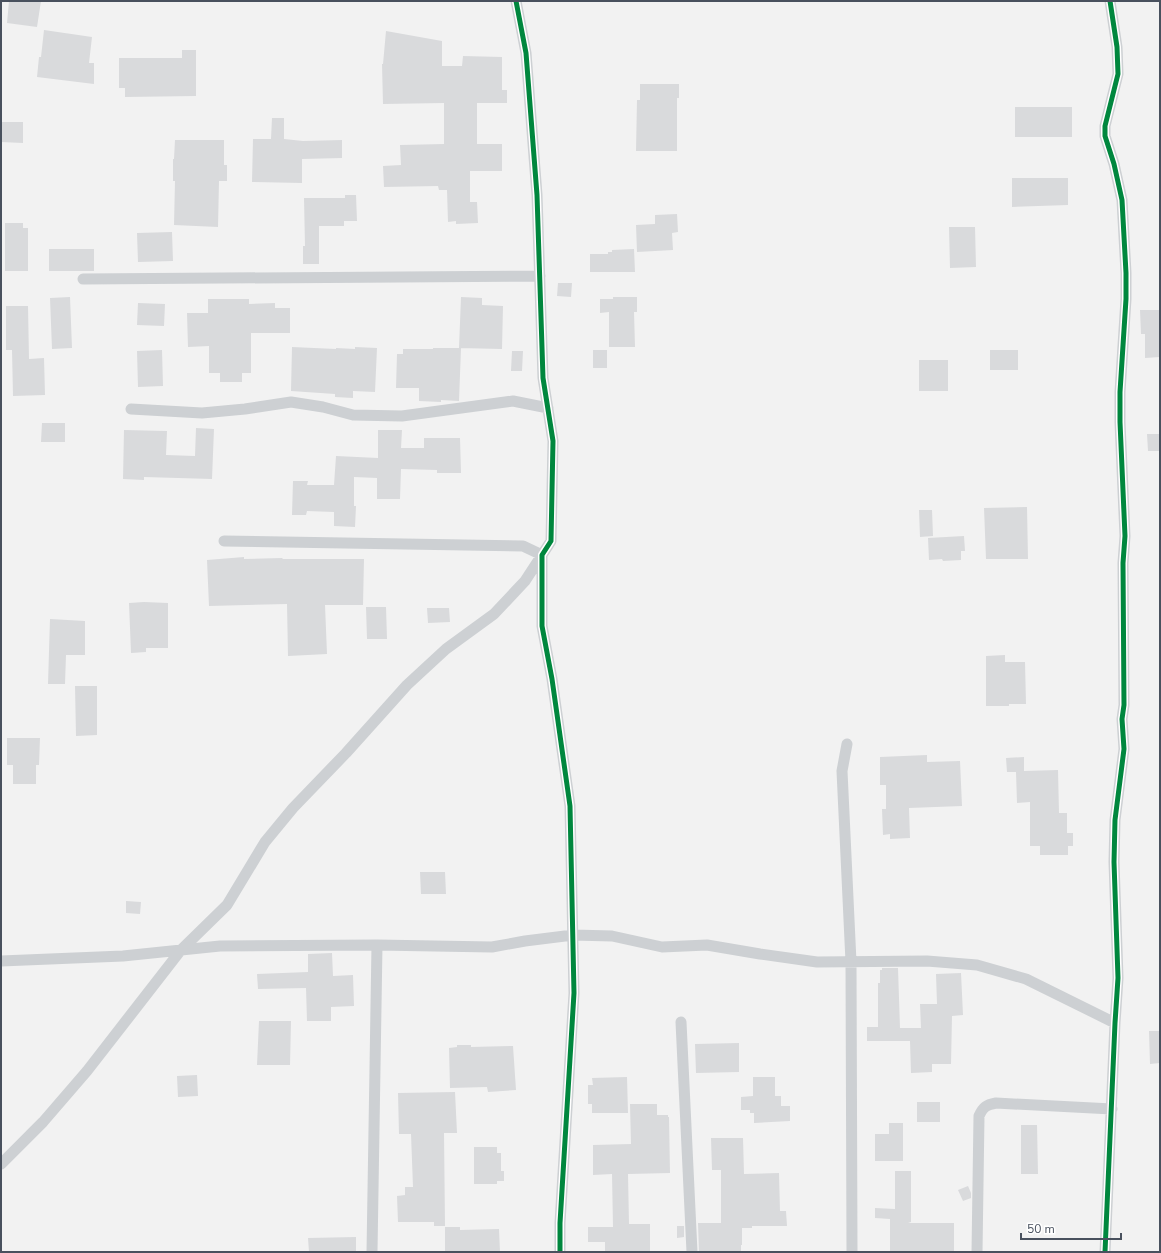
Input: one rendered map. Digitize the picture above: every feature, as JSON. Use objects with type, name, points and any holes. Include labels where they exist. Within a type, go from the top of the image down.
[{"type":"street","points":[[1,1164],[43,1122],[86,1071],[181,950],[226,905],[265,842],[293,808],[346,753],[407,685],[446,649],[494,614],[525,581],[551,541],[553,442],[543,378],[537,195],[526,53],[516,1]]},
{"type":"street","points":[[1105,1252],[1118,978],[1114,862],[1115,820],[1124,749],[1122,719],[1124,705],[1123,563],[1125,536],[1120,392],[1126,298],[1122,200],[1114,164],[1105,136],[1105,126],[1118,74],[1110,1]]},
{"type":"street","points":[[83,279],[540,276]]},
{"type":"street","points":[[131,409],[202,413],[245,409],[291,402],[323,407],[353,415],[402,416],[513,401],[548,408]]},
{"type":"street","points":[[224,541],[523,546],[542,555]]},
{"type":"street","points":[[542,555],[542,626],[552,679],[570,806],[574,993],[560,1252]]},
{"type":"street","points":[[847,744],[842,771],[851,962],[852,1252]]},
{"type":"street","points":[[1,961],[123,956],[220,946],[377,945],[492,947],[573,935],[612,936],[662,947],[707,945],[817,962],[928,961],[978,965],[1026,979],[1115,1023]]},
{"type":"street","points":[[372,1252],[377,945]]},
{"type":"street","points":[[681,1022],[692,1252]]},
{"type":"street","points":[[977,1252],[979,1116],[982,1109],[987,1104],[996,1103],[1112,1109]]},
{"type":"building","points":[[9,1],[41,1],[37,27],[7,23]]},
{"type":"building","points":[[44,30],[92,37],[89,63],[94,63],[94,84],[37,77]]},
{"type":"building","points":[[386,31],[442,41],[442,66],[462,66],[463,56],[502,57],[502,90],[507,90],[507,103],[477,103],[477,144],[502,144],[502,171],[470,171],[470,202],[477,202],[478,223],[456,224],[456,221],[448,222],[447,190],[439,190],[438,186],[384,187],[383,166],[401,165],[400,145],[444,144],[444,103],[383,104],[382,64]]},
{"type":"building","points":[[182,50],[196,50],[196,96],[125,97],[125,88],[119,88],[119,58],[182,58]]},
{"type":"building","points":[[640,84],[679,84],[679,98],[677,98],[677,151],[636,151],[637,100],[640,100]]},
{"type":"building","points":[[1015,107],[1072,107],[1072,137],[1015,137]]},
{"type":"building","points":[[272,118],[284,118],[284,139],[303,141],[342,140],[342,158],[302,159],[302,183],[252,182],[253,139],[271,139]]},
{"type":"building","points":[[1,122],[23,122],[23,143],[1,142]]},
{"type":"building","points":[[175,140],[224,140],[224,165],[227,165],[227,181],[219,181],[218,227],[174,225],[175,181],[173,181],[173,159]]},
{"type":"building","points":[[1012,178],[1068,178],[1068,205],[1012,207]]},
{"type":"building","points":[[345,195],[356,195],[357,221],[344,221],[344,226],[319,226],[319,264],[303,264],[303,246],[305,246],[304,198],[345,198]]},
{"type":"building","points":[[677,214],[678,232],[672,233],[673,250],[637,252],[636,225],[655,224],[655,215]]},
{"type":"building","points":[[5,223],[23,223],[23,228],[28,228],[28,271],[5,271]]},
{"type":"building","points":[[949,227],[975,227],[976,267],[950,268]]},
{"type":"building","points":[[172,232],[173,261],[138,262],[137,233]]},
{"type":"building","points":[[49,249],[94,249],[94,271],[49,271]]},
{"type":"building","points":[[634,249],[635,272],[590,272],[590,254],[608,254],[608,252],[612,252],[612,250]]},
{"type":"building","points":[[558,283],[572,283],[571,297],[557,296]]},
{"type":"building","points":[[70,297],[72,348],[52,349],[50,298]]},
{"type":"building","points":[[461,297],[482,298],[482,305],[503,306],[502,349],[459,348]]},
{"type":"building","points":[[613,297],[637,297],[637,312],[634,312],[635,347],[609,347],[609,312],[600,313],[600,299],[613,299]]},
{"type":"building","points":[[208,299],[249,299],[249,304],[275,303],[275,308],[290,308],[290,333],[251,333],[251,373],[242,373],[242,382],[220,382],[220,373],[209,373],[209,346],[188,347],[187,313],[208,313]]},
{"type":"building","points":[[138,303],[165,304],[164,326],[137,325]]},
{"type":"building","points":[[6,306],[28,306],[29,359],[44,358],[45,395],[13,396],[12,350],[6,350]]},
{"type":"building","points":[[1140,310],[1160,310],[1160,357],[1145,358],[1145,334],[1141,334]]},
{"type":"building","points":[[292,347],[336,349],[355,349],[355,347],[377,348],[375,392],[353,391],[353,398],[335,397],[335,394],[291,391]]},
{"type":"building","points":[[461,348],[459,401],[419,401],[419,388],[396,388],[397,354],[403,354],[403,349]]},
{"type":"building","points":[[162,350],[163,386],[138,387],[137,351]]},
{"type":"building","points":[[593,350],[607,350],[607,368],[593,368]]},
{"type":"building","points":[[990,350],[1018,350],[1018,370],[990,370]]},
{"type":"building","points":[[512,351],[523,351],[522,371],[511,371]]},
{"type":"building","points":[[919,360],[948,360],[948,391],[919,391]]},
{"type":"building","points":[[42,423],[65,423],[65,442],[41,442]]},
{"type":"building","points":[[196,428],[214,429],[212,479],[144,477],[144,480],[123,479],[124,430],[167,431],[166,455],[195,456]]},
{"type":"building","points":[[378,430],[402,430],[401,448],[424,448],[424,438],[460,438],[461,473],[437,473],[437,470],[401,469],[400,499],[377,499],[377,478],[354,477],[354,506],[356,506],[355,527],[334,526],[334,512],[307,511],[306,515],[292,515],[293,481],[308,481],[307,485],[334,485],[336,456],[378,458]]},
{"type":"building","points":[[1147,434],[1160,434],[1160,451],[1148,451]]},
{"type":"building","points":[[1027,507],[1028,559],[986,559],[984,508]]},
{"type":"building","points":[[919,510],[932,510],[933,536],[920,537]]},
{"type":"building","points":[[964,536],[965,551],[961,551],[961,560],[929,560],[928,538]]},
{"type":"building","points":[[244,557],[244,559],[364,559],[363,605],[325,605],[327,654],[288,656],[287,604],[209,606],[207,560]]},
{"type":"building","points":[[129,603],[168,603],[168,648],[146,648],[146,652],[131,653]]},
{"type":"building","points":[[366,607],[386,607],[387,639],[367,639]]},
{"type":"building","points":[[427,608],[449,608],[450,622],[428,623]]},
{"type":"building","points":[[50,619],[85,621],[85,655],[66,655],[65,684],[48,684]]},
{"type":"building","points":[[1005,655],[1005,662],[1025,662],[1026,704],[986,706],[986,656]]},
{"type":"building","points":[[75,686],[97,686],[97,735],[76,736]]},
{"type":"building","points":[[7,738],[40,738],[39,765],[36,765],[36,784],[13,784],[13,765],[7,765]]},
{"type":"building","points":[[927,755],[927,762],[960,761],[962,806],[909,808],[910,838],[890,839],[890,834],[883,835],[882,809],[886,809],[886,785],[880,785],[880,757]]},
{"type":"building","points":[[1024,757],[1024,771],[1058,770],[1059,813],[1067,813],[1067,833],[1073,833],[1073,846],[1068,846],[1068,855],[1040,855],[1040,846],[1030,846],[1030,802],[1017,803],[1016,772],[1007,772],[1006,758]]},
{"type":"building","points":[[420,872],[445,872],[446,894],[421,894]]},
{"type":"building","points":[[126,901],[141,902],[140,914],[126,913]]},
{"type":"building","points":[[332,953],[333,976],[353,975],[354,1006],[331,1007],[331,1021],[307,1021],[306,988],[258,989],[257,974],[308,972],[308,954]]},
{"type":"building","points":[[882,968],[898,968],[900,1028],[921,1028],[920,1004],[937,1004],[936,974],[961,973],[963,1015],[952,1016],[951,1064],[932,1064],[932,1072],[911,1073],[910,1041],[867,1041],[867,1027],[878,1027],[878,983],[880,983],[880,970],[882,970]]},
{"type":"building","points":[[259,1021],[291,1021],[290,1065],[257,1065]]},
{"type":"building","points":[[1149,1031],[1160,1031],[1160,1063],[1150,1064]]},
{"type":"building","points":[[739,1043],[739,1072],[696,1073],[695,1044]]},
{"type":"building","points":[[457,1045],[471,1045],[471,1047],[513,1046],[516,1090],[488,1092],[487,1087],[450,1088],[449,1048],[457,1047]]},
{"type":"building","points":[[197,1075],[198,1096],[178,1097],[177,1076]]},
{"type":"building","points":[[627,1077],[628,1113],[592,1113],[592,1104],[588,1104],[588,1085],[593,1085],[592,1078]]},
{"type":"building","points":[[753,1077],[775,1077],[775,1096],[781,1096],[781,1106],[790,1106],[790,1121],[754,1123],[754,1113],[750,1113],[750,1110],[741,1110],[741,1097],[753,1096]]},
{"type":"building","points":[[455,1092],[457,1133],[444,1133],[445,1226],[434,1226],[434,1222],[398,1222],[397,1196],[405,1195],[405,1187],[413,1187],[411,1134],[399,1134],[398,1093]]},
{"type":"building","points":[[917,1102],[940,1102],[940,1122],[917,1122]]},
{"type":"building","points":[[630,1104],[657,1104],[657,1115],[668,1115],[670,1173],[628,1174],[629,1224],[650,1224],[650,1252],[605,1252],[605,1242],[588,1242],[588,1227],[613,1227],[612,1174],[593,1175],[593,1145],[631,1144]]},
{"type":"building","points":[[889,1123],[903,1123],[903,1161],[875,1161],[875,1134],[889,1134]]},
{"type":"building","points":[[1021,1125],[1037,1125],[1038,1174],[1021,1174]]},
{"type":"building","points":[[711,1138],[743,1138],[744,1174],[779,1173],[780,1211],[786,1211],[787,1226],[752,1226],[752,1228],[742,1228],[741,1252],[699,1252],[698,1223],[721,1223],[721,1170],[712,1170]]},
{"type":"building","points":[[474,1147],[497,1147],[497,1153],[501,1153],[501,1171],[504,1171],[504,1181],[497,1181],[497,1184],[474,1184]]},
{"type":"building","points":[[895,1171],[911,1171],[911,1222],[908,1223],[954,1223],[954,1252],[890,1252],[890,1219],[875,1218],[875,1208],[895,1209]]},
{"type":"building","points":[[968,1186],[971,1193],[971,1198],[963,1201],[958,1190]]},
{"type":"building","points":[[677,1226],[684,1226],[684,1237],[677,1238]]},
{"type":"building","points":[[445,1227],[460,1227],[460,1230],[499,1229],[500,1252],[445,1252]]},
{"type":"building","points":[[356,1237],[356,1252],[309,1252],[308,1238]]},
{"type":"cycle path","points":[[516,1],[526,53],[537,195],[543,378],[553,441],[551,541],[542,555],[542,626],[552,679],[570,806],[574,993],[560,1223],[560,1252]]},
{"type":"cycle path","points":[[1105,1252],[1118,978],[1114,862],[1115,820],[1124,749],[1122,719],[1124,705],[1123,563],[1125,536],[1120,392],[1126,299],[1122,200],[1114,164],[1105,136],[1105,126],[1118,74],[1117,47],[1110,1]]}]
